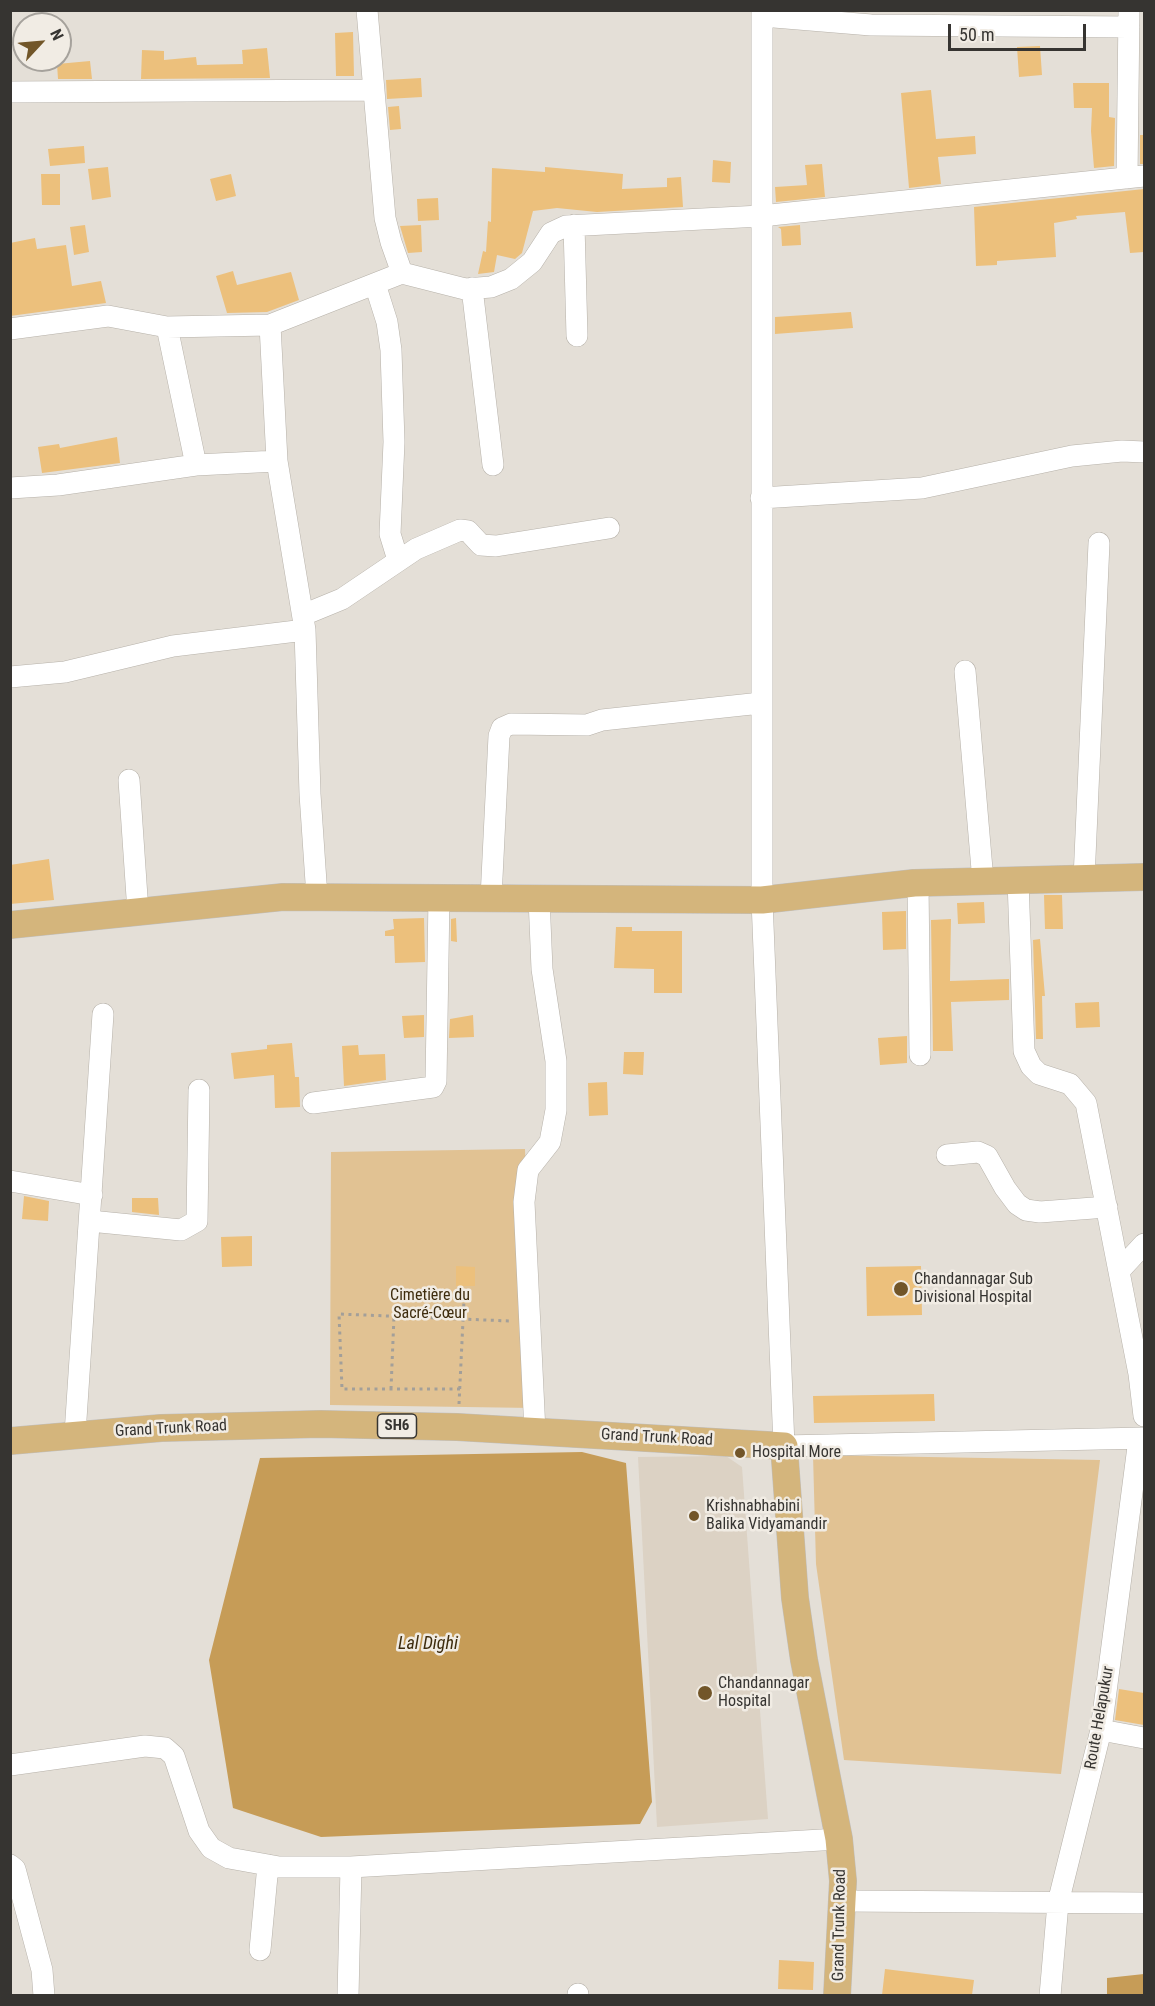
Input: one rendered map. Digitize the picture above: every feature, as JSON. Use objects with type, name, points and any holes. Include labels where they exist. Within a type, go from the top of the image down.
[{"type":"main road","points":[[10,926],[283,897],[762,900],[918,883],[1144,877]]},
{"type":"main road","name":"Grand Trunk Road","points":[[10,1441],[161,1428],[320,1424],[457,1427],[784,1446],[798,1618],[839,1839],[843,1901],[837,1995]]},
{"type":"street","points":[[367,10],[372,90],[385,218],[402,273]]},
{"type":"street","points":[[10,329],[108,316],[167,327],[270,325],[402,273],[465,289],[491,287],[511,279],[532,262],[550,233],[566,226],[761,216],[1136,177],[1129,19],[871,25],[762,13],[761,216],[762,900],[784,1446]]},
{"type":"street","points":[[10,92],[372,90]]},
{"type":"street","points":[[574,225],[577,336]]},
{"type":"street","points":[[375,284],[387,322],[391,350],[394,442],[390,534],[398,560]]},
{"type":"street","points":[[472,288],[493,465]]},
{"type":"street","points":[[270,325],[276,461],[304,623],[310,794],[317,897]]},
{"type":"street","points":[[167,327],[196,465]]},
{"type":"street","points":[[761,498],[922,488],[1072,456],[1122,451],[1144,452]]},
{"type":"street","points":[[10,488],[58,485],[196,465],[276,461]]},
{"type":"street","points":[[10,677],[65,672],[173,646],[304,623],[416,549],[460,530],[468,531],[481,545],[496,546],[609,528]]},
{"type":"street","points":[[1084,879],[1099,543]]},
{"type":"street","points":[[965,671],[983,881]]},
{"type":"street","points":[[491,898],[499,736],[502,728],[511,724],[587,726],[602,720],[761,703]]},
{"type":"street","points":[[129,780],[138,912]]},
{"type":"street","points":[[1018,880],[1024,1051],[1031,1066],[1039,1074],[1070,1084],[1086,1103],[1119,1271],[1141,1365],[1144,1416]]},
{"type":"street","points":[[918,883],[921,1055]]},
{"type":"street","points":[[313,1103],[433,1087],[436,1081],[436,941],[439,897]]},
{"type":"street","points":[[535,1432],[524,1202],[528,1170],[550,1142],[556,1110],[556,1061],[542,969],[539,898]]},
{"type":"street","points":[[75,1434],[103,1014]]},
{"type":"street","points":[[90,1221],[181,1230],[197,1221],[199,1090]]},
{"type":"street","points":[[947,1155],[978,1152],[987,1156],[1005,1188],[1017,1204],[1026,1210],[1040,1212],[1107,1207]]},
{"type":"street","points":[[10,1180],[92,1195]]},
{"type":"street","points":[[1119,1271],[1144,1244]]},
{"type":"street","name":"Route Helapukur","points":[[784,1446],[856,1442],[1142,1438],[1101,1730],[1058,1903],[1050,1995]]},
{"type":"street","points":[[1101,1730],[1144,1738]]},
{"type":"street","points":[[10,1765],[145,1746],[165,1748],[174,1756],[199,1831],[211,1848],[230,1858],[268,1865],[351,1867],[839,1839]]},
{"type":"street","points":[[10,1865],[15,1869],[42,1970],[44,1995]]},
{"type":"street","points":[[260,1950],[268,1865]]},
{"type":"street","points":[[348,1995],[351,1867]]},
{"type":"street","points":[[843,1901],[1144,1903]]},
{"type":"path","points":[[457,1427],[464,1300]]},
{"type":"path","points":[[460,1389],[342,1389],[339,1314],[464,1317],[530,1323]]},
{"type":"path","points":[[391,1389],[394,1316]]},
{"type":"shaded area","name":"Chandannagar Hospital","points":[[726,1456],[742,1467],[768,1819],[657,1827],[638,1457]]},
{"type":"green space","name":"Cimetière du Sacré-Cœur","points":[[525,1149],[533,1408],[330,1405],[331,1152]]},
{"type":"green space","points":[[813,1455],[1100,1460],[1061,1774],[844,1760],[816,1564]]},
{"type":"water","name":"Lal Dighi","points":[[582,1452],[626,1463],[652,1802],[640,1824],[321,1837],[233,1808],[209,1660],[260,1458]]},
{"type":"water","points":[[1144,1974],[1144,1995],[1107,1995],[1107,1978]]},
{"type":"building","points":[[353,32],[354,76],[336,76],[335,33]]},
{"type":"building","points":[[1040,46],[1042,75],[1019,77],[1017,47]]},
{"type":"building","points":[[267,48],[270,78],[141,79],[142,50],[164,51],[164,60],[196,57],[197,65],[243,64],[242,50]]},
{"type":"building","points":[[90,61],[92,79],[58,79],[58,72],[72,72],[72,63]]},
{"type":"building","points":[[421,78],[422,97],[387,99],[386,80]]},
{"type":"building","points":[[1073,83],[1109,83],[1109,117],[1115,118],[1114,166],[1094,168],[1092,108],[1074,108]]},
{"type":"building","points":[[931,90],[936,139],[975,136],[976,154],[938,157],[941,184],[909,188],[901,93]]},
{"type":"building","points":[[399,106],[401,129],[390,130],[388,107]]},
{"type":"building","points":[[1140,135],[1144,135],[1144,164],[1140,164]]},
{"type":"building","points":[[84,146],[85,163],[50,166],[48,149]]},
{"type":"building","points":[[713,160],[731,162],[730,183],[712,182]]},
{"type":"building","points":[[822,164],[825,197],[776,202],[775,187],[807,185],[805,165]]},
{"type":"building","points":[[108,167],[111,197],[92,200],[88,169]]},
{"type":"building","points":[[545,167],[623,174],[622,189],[667,187],[667,178],[681,177],[683,207],[597,212],[557,208],[533,211],[522,253],[515,259],[497,255],[494,272],[478,274],[483,251],[486,252],[488,221],[491,222],[492,168],[545,172]]},
{"type":"building","points":[[41,174],[60,174],[60,205],[42,205]]},
{"type":"building","points":[[231,174],[236,196],[216,201],[210,179]]},
{"type":"building","points":[[1144,189],[1144,252],[1130,253],[1125,212],[1076,216],[1077,219],[1054,223],[1056,257],[997,261],[997,265],[976,266],[974,207]]},
{"type":"building","points":[[438,198],[439,220],[418,221],[417,199]]},
{"type":"building","points":[[85,225],[89,252],[74,255],[70,227]]},
{"type":"building","points":[[421,225],[422,252],[408,253],[400,226]]},
{"type":"building","points":[[800,225],[801,245],[782,246],[781,229],[778,227]]},
{"type":"building","points":[[35,238],[37,249],[66,245],[72,286],[101,281],[106,303],[10,316],[10,243]]},
{"type":"building","points":[[233,271],[237,285],[291,272],[299,300],[267,312],[227,313],[216,276]]},
{"type":"building","points":[[851,312],[853,328],[775,334],[775,317]]},
{"type":"building","points":[[117,437],[120,463],[42,473],[38,447],[59,444],[60,448]]},
{"type":"building","points":[[49,859],[54,900],[10,904],[10,865]]},
{"type":"building","points":[[1044,895],[1062,895],[1063,929],[1045,929]]},
{"type":"building","points":[[984,902],[985,923],[958,924],[957,903]]},
{"type":"building","points":[[906,911],[906,949],[883,950],[882,912]]},
{"type":"building","points":[[424,918],[425,962],[395,963],[394,936],[385,936],[385,931],[394,929],[393,919]]},
{"type":"building","points":[[456,918],[457,942],[451,941],[451,919]]},
{"type":"building","points":[[951,919],[950,981],[1009,979],[1009,1000],[951,1002],[953,1051],[933,1051],[931,920]]},
{"type":"building","points":[[616,927],[632,927],[632,931],[682,931],[682,993],[654,993],[654,969],[614,968]]},
{"type":"building","points":[[1040,939],[1045,996],[1042,996],[1043,1039],[1036,1039],[1033,940]]},
{"type":"building","points":[[1099,1002],[1100,1027],[1076,1028],[1075,1003]]},
{"type":"building","points":[[424,1015],[424,1037],[404,1038],[402,1016]]},
{"type":"building","points":[[473,1015],[474,1037],[449,1038],[450,1019]]},
{"type":"building","points":[[907,1036],[907,1063],[880,1065],[878,1038]]},
{"type":"building","points":[[292,1043],[295,1077],[299,1077],[300,1107],[275,1108],[274,1075],[234,1079],[231,1053],[267,1049],[267,1045]]},
{"type":"building","points":[[358,1045],[359,1055],[385,1054],[386,1080],[344,1086],[342,1046]]},
{"type":"building","points":[[624,1052],[644,1052],[643,1075],[623,1074]]},
{"type":"building","points":[[607,1082],[608,1115],[589,1116],[588,1083]]},
{"type":"building","points":[[24,1196],[49,1201],[48,1221],[22,1219]]},
{"type":"building","points":[[132,1198],[158,1198],[159,1215],[132,1212]]},
{"type":"building","points":[[252,1236],[252,1266],[222,1267],[221,1237]]},
{"type":"building","points":[[456,1266],[475,1267],[475,1286],[456,1286]]},
{"type":"building","points":[[921,1266],[922,1315],[867,1316],[866,1267]]},
{"type":"building","points":[[934,1394],[935,1421],[814,1423],[813,1396]]},
{"type":"building","points":[[1119,1689],[1144,1693],[1144,1725],[1115,1720]]},
{"type":"building","points":[[779,1960],[814,1962],[813,1990],[778,1989]]},
{"type":"building","points":[[885,1969],[974,1980],[972,1995],[882,1995]]},
{"type":"place","name":"Chandannagar Sub Divisional Hospital","points":[[901,1289]]},
{"type":"place","name":"Hospital More","points":[[740,1453]]},
{"type":"place","name":"Krishnabhabini Balika Vidyamandir","points":[[694,1516]]},
{"type":"place","name":"Chandannagar Hospital","points":[[705,1693]]}]
